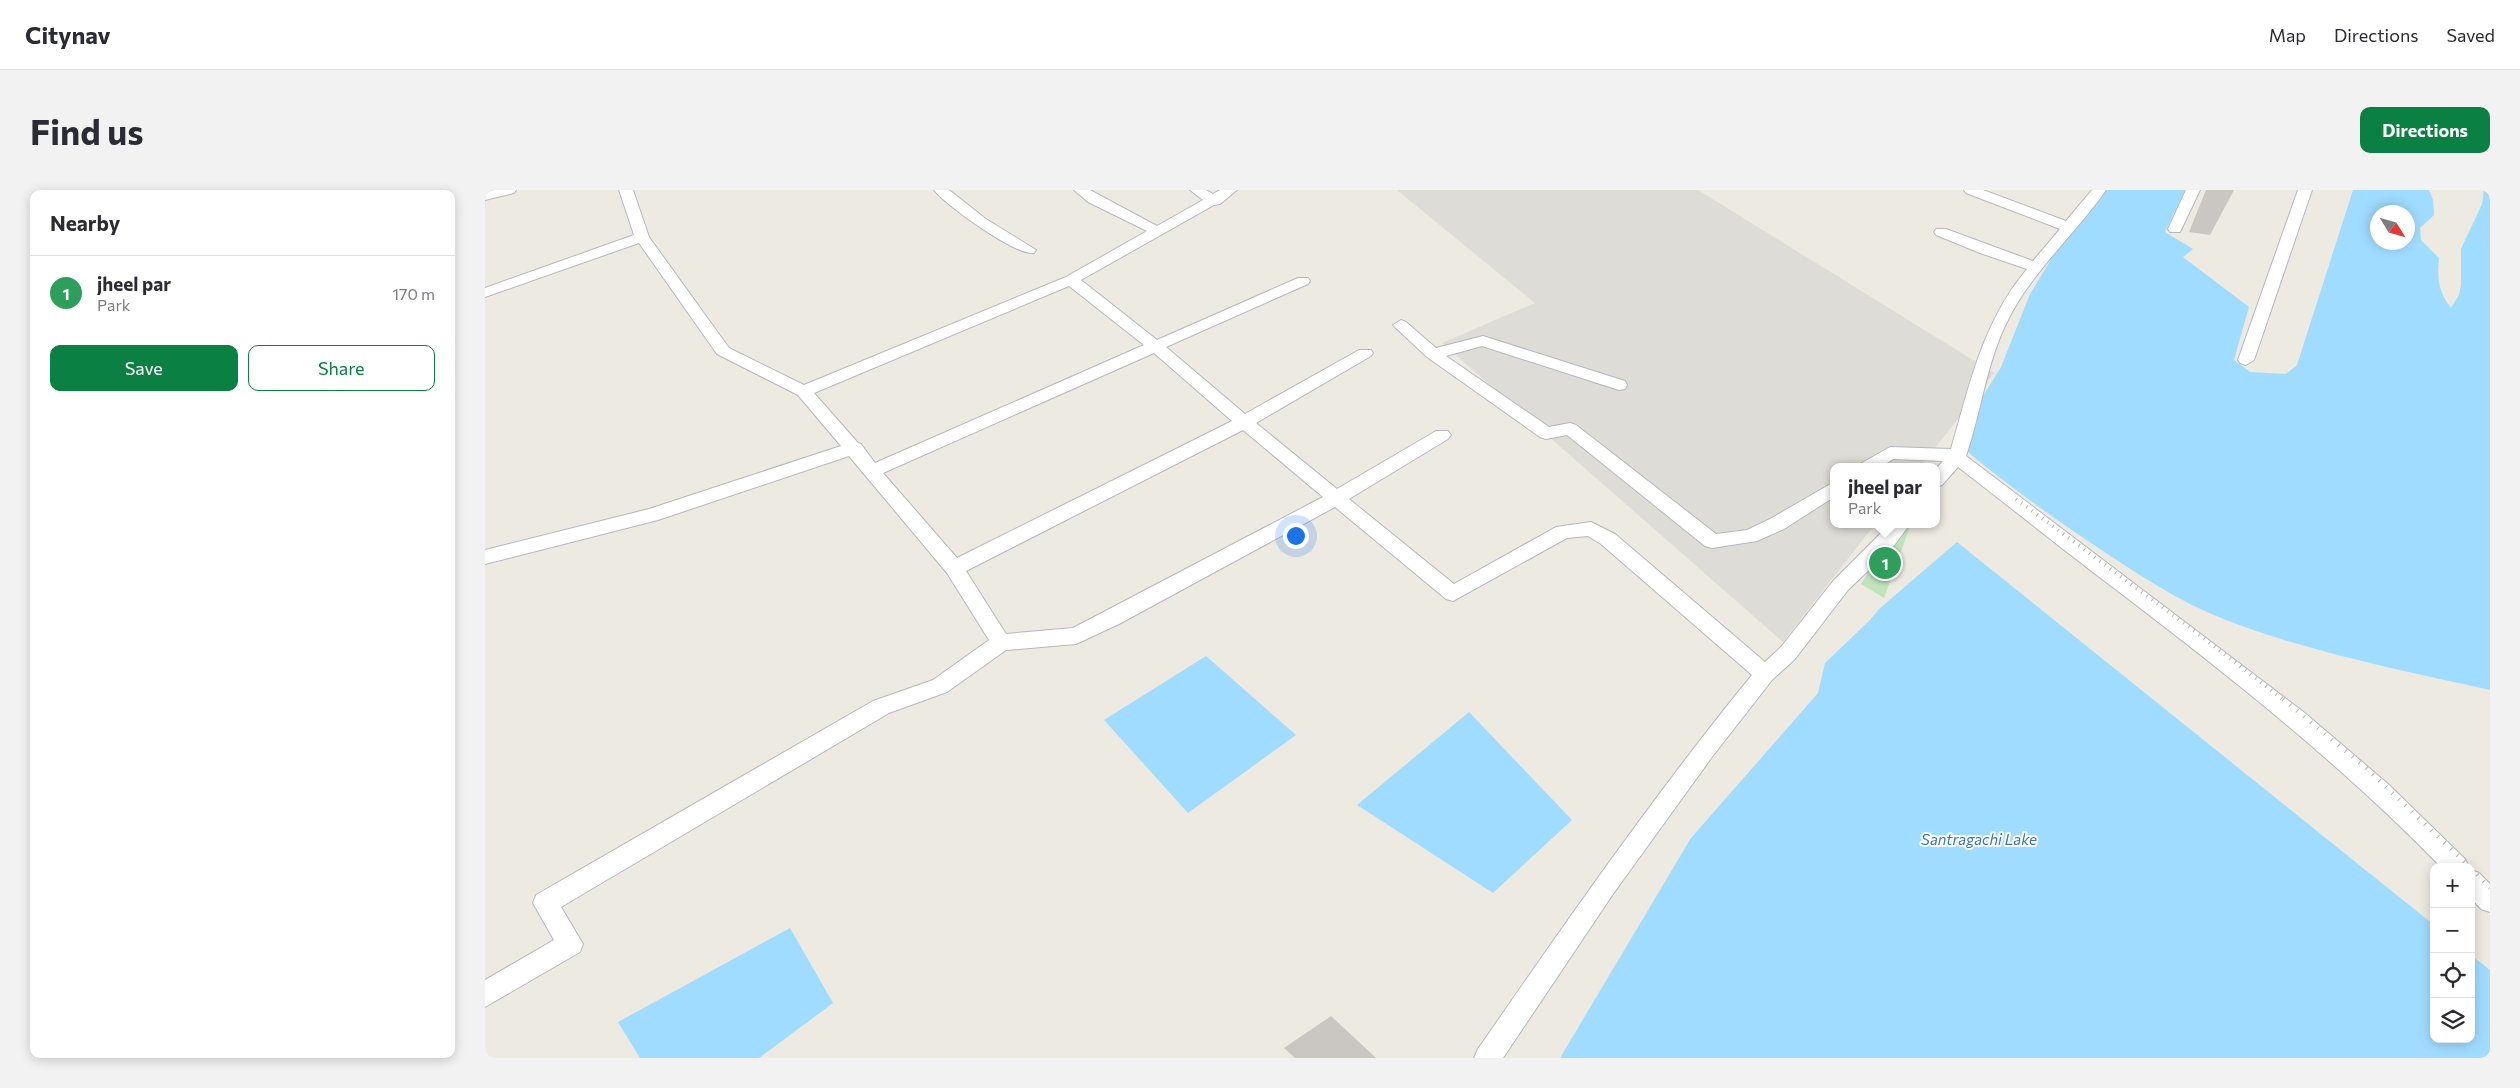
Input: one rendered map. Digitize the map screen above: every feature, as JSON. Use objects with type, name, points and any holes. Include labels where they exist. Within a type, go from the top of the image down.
[{"type":"street","points":[[485,196],[509,190]]},
{"type":"street","points":[[626,190],[642,237],[723,351],[804,391],[954,568],[1001,642]]},
{"type":"street","points":[[941,190],[981,222],[1029,250]]},
{"type":"street","points":[[1081,190],[1093,199],[1159,232]]},
{"type":"street","points":[[1197,190],[1215,201]]},
{"type":"street","points":[[804,391],[1071,280],[1215,201],[1230,190]]},
{"type":"street","points":[[1971,190],[2068,227]]},
{"type":"street","points":[[1940,476],[1957,456],[1985,360],[1998,324],[2037,267],[2099,190]]},
{"type":"street","points":[[2175,229],[2193,190]]},
{"type":"street","points":[[2246,360],[2305,190]]},
{"type":"street","points":[[1941,232],[1985,250],[2037,267]]},
{"type":"street","points":[[485,293],[642,237]]},
{"type":"street","points":[[1071,280],[1155,346],[1453,594],[1563,532],[1591,530],[1608,538],[1765,674]]},
{"type":"street","points":[[872,471],[1303,281]]},
{"type":"street","points":[[1401,325],[1433,354],[1546,433],[1570,428],[1712,541],[1750,536],[1777,524],[1830,491]]},
{"type":"street","points":[[1433,354],[1483,342],[1619,385]]},
{"type":"street","points":[[954,568],[1244,422],[1365,353]]},
{"type":"street","points":[[485,994],[571,944],[545,903],[881,707],[940,686],[1001,642],[1075,636],[1112,619],[1336,498],[1442,435]]},
{"type":"street","points":[[485,557],[652,515],[854,448]]},
{"type":"street","points":[[1874,463],[1890,453],[1957,456],[2252,682],[2318,735],[2421,829],[2453,863]]},
{"type":"street","points":[[1487,1058],[1605,886],[1704,750],[1765,674],[1788,653],[1841,585],[1886,542],[1898,528]]},
{"type":"street","points":[[2475,885],[2490,901]]},
{"type":"shaded area","points":[[1397,190],[1698,190],[1994,373],[1923,463],[1830,463],[1830,528],[1872,528],[1783,642],[1442,343],[1535,303]]},
{"type":"green space","points":[[1902,528],[1910,528],[1884,598],[1861,584],[1886,542]]},
{"type":"water","points":[[2093,190],[2185,190],[2165,232],[2193,249],[2183,257],[2249,307],[2234,360],[2250,372],[2286,374],[2297,365],[2353,190],[2429,190],[2433,200],[2434,215],[2420,228],[2421,240],[2439,258],[2439,284],[2443,296],[2451,308],[2459,295],[2461,285],[2461,249],[2482,204],[2484,190],[2490,190],[2490,690],[2324,651],[2258,632],[2226,620],[2191,605],[2158,586],[2076,533],[2006,482],[1955,441],[2001,367],[2030,294]]},
{"type":"water","name":"Santragachi Lake","points":[[1957,542],[2430,922],[2430,1043],[2475,1043],[2475,958],[2490,970],[2490,1058],[1560,1058],[1691,838],[1818,693],[1825,663],[1879,609]]},
{"type":"water","points":[[1206,656],[1296,735],[1188,813],[1104,720]]},
{"type":"water","points":[[1469,712],[1572,820],[1493,893],[1357,805]]},
{"type":"water","points":[[790,928],[833,1003],[759,1058],[640,1058],[618,1022]]},
{"type":"building","points":[[2206,190],[2234,190],[2210,235],[2189,232]]},
{"type":"building","points":[[1331,1016],[1376,1058],[1295,1058],[1284,1048]]},
{"type":"railway","points":[[2016,499],[2192,629],[2284,700]]},
{"type":"railway","points":[[2283,699],[2364,766],[2466,863]]},
{"type":"railway","points":[[2475,872],[2490,888]]},
{"type":"place","name":"jheel par","points":[[1885,563]]}]
